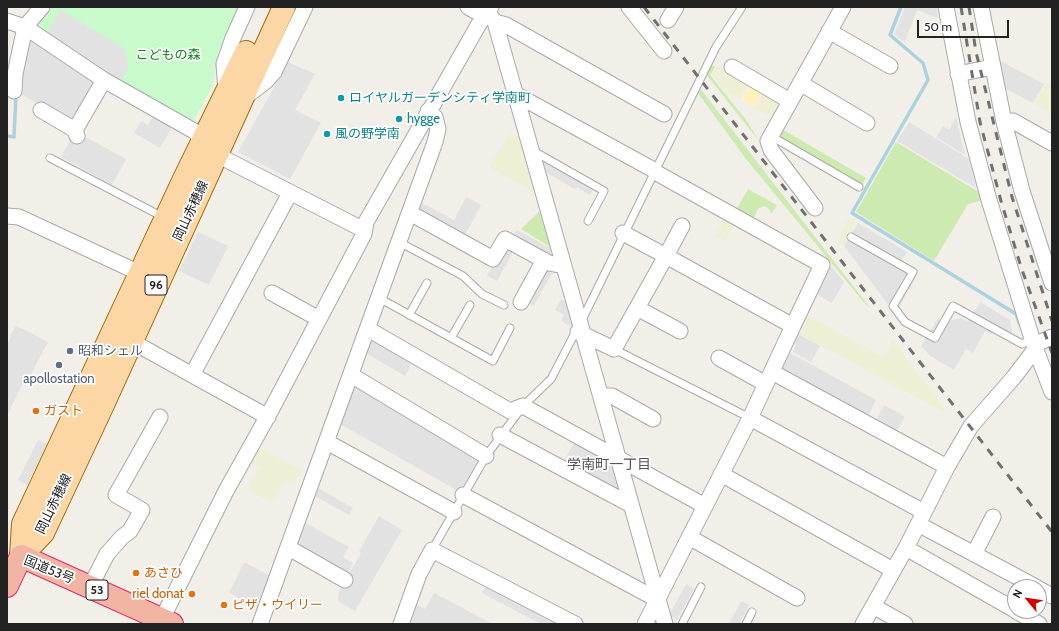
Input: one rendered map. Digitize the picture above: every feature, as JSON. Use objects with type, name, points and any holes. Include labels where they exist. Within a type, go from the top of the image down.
[{"type":"highway","name":"国道53号","points":[[7,586],[21,556],[167,622]]},
{"type":"main road","name":"岡山赤穂線","points":[[21,556],[22,524],[70,426],[149,278],[233,98],[267,7]]},
{"type":"main road","name":"岡山赤穂線","points":[[233,98],[284,7]]},
{"type":"main road","name":"岡山赤穂線","points":[[21,556],[43,533],[131,341],[166,218],[211,146]]},
{"type":"street","points":[[14,91],[16,67],[25,27],[42,7]]},
{"type":"street","points":[[247,7],[233,38],[224,64],[233,98],[265,82],[274,72],[305,7]]},
{"type":"street","points":[[468,7],[477,12],[491,12],[506,25],[664,114]]},
{"type":"street","points":[[629,7],[664,51]]},
{"type":"street","points":[[815,208],[771,150],[768,141],[842,7]]},
{"type":"street","points":[[946,7],[968,122],[989,200],[1031,345],[1052,392]]},
{"type":"street","points":[[981,7],[1004,122],[1022,191],[1052,283]]},
{"type":"street","points":[[491,12],[665,624]]},
{"type":"street","points":[[167,622],[197,546],[268,417],[364,234],[366,222],[479,24],[491,12]]},
{"type":"street","points":[[7,21],[25,27],[104,80],[211,146],[227,160],[364,230]]},
{"type":"street","points":[[830,31],[890,66]]},
{"type":"street","points":[[732,67],[790,101]]},
{"type":"street","points":[[958,74],[992,67]]},
{"type":"street","points":[[41,110],[76,133],[104,80]]},
{"type":"street","points":[[800,83],[867,123]]},
{"type":"street","points":[[515,94],[654,170],[695,201],[822,265],[750,418],[645,624]]},
{"type":"street","points":[[260,624],[289,548],[435,142],[438,129],[435,117],[428,111]]},
{"type":"street","points":[[1004,122],[1013,121],[1052,143]]},
{"type":"street","points":[[192,375],[290,193]]},
{"type":"street","points":[[410,213],[493,259],[505,239],[544,260],[564,266]]},
{"type":"street","points":[[7,216],[19,217],[149,278]]},
{"type":"street","points":[[580,329],[614,349],[682,226]]},
{"type":"street","points":[[623,233],[793,326]]},
{"type":"street","points":[[521,302],[544,260]]},
{"type":"street","points":[[272,293],[319,319]]},
{"type":"street","points":[[637,308],[680,331]]},
{"type":"street","points":[[368,329],[510,411],[523,406],[705,506]]},
{"type":"street","points":[[862,624],[877,608],[893,570],[909,550],[947,467],[971,426],[1014,377],[1031,345],[1052,338]]},
{"type":"street","points":[[131,341],[268,417]]},
{"type":"street","points":[[719,358],[769,378],[947,467]]},
{"type":"street","points":[[351,375],[486,456]]},
{"type":"street","points":[[601,396],[612,396],[653,418]]},
{"type":"street","points":[[90,587],[107,554],[122,537],[130,531],[142,510],[116,495],[160,417]]},
{"type":"street","points":[[750,418],[974,554],[1021,579]]},
{"type":"street","points":[[500,435],[632,505]]},
{"type":"street","points":[[327,442],[454,512]]},
{"type":"street","points":[[721,474],[893,570]]},
{"type":"street","points":[[464,495],[658,600]]},
{"type":"street","points":[[974,554],[993,517]]},
{"type":"street","points":[[689,537],[797,598]]},
{"type":"street","points":[[289,548],[345,580]]},
{"type":"street","points":[[401,624],[420,574],[432,550],[575,624]]},
{"type":"street","points":[[909,550],[1007,606]]},
{"type":"street","points":[[877,608],[905,624]]},
{"type":"street","points":[[1030,619],[1039,624]]},
{"type":"lane","points":[[432,550],[486,456],[500,435],[523,406],[550,379],[580,329],[623,233],[654,170],[716,47],[742,7]]},
{"type":"lane","points":[[771,136],[859,187]]},
{"type":"lane","points":[[532,154],[537,153],[604,191],[588,221]]},
{"type":"lane","points":[[50,158],[166,218]]},
{"type":"lane","points":[[851,237],[913,272],[893,306],[905,322],[935,338],[953,306],[1022,344],[1031,345]]},
{"type":"lane","points":[[399,242],[463,276],[482,294],[504,306]]},
{"type":"lane","points":[[409,315],[427,283]]},
{"type":"lane","points":[[379,298],[493,361],[510,328]]},
{"type":"lane","points":[[451,338],[470,305]]},
{"type":"lane","points":[[614,349],[750,418]]},
{"type":"lane","points":[[682,624],[701,587]]},
{"type":"lane","points":[[746,624],[752,612]]},
{"type":"green space","name":"こどもの森","points":[[46,7],[240,7],[218,52],[213,85],[191,126],[33,29]]},
{"type":"green space","points":[[710,64],[715,67],[710,75],[747,121],[759,141],[705,73]]},
{"type":"green space","points":[[717,66],[748,84],[740,99],[724,90],[712,75]]},
{"type":"green space","points":[[1046,82],[1052,86],[1052,114],[1034,104]]},
{"type":"green space","points":[[699,87],[871,309],[866,305],[746,159],[697,92]]},
{"type":"green space","points":[[764,93],[780,102],[771,117],[755,109]]},
{"type":"green space","points":[[780,128],[866,178],[859,191],[773,140]]},
{"type":"green space","points":[[509,132],[524,140],[540,196],[489,167]]},
{"type":"green space","points":[[896,142],[977,191],[982,200],[968,204],[934,261],[856,212]]},
{"type":"green space","points":[[748,189],[777,205],[771,214],[770,210],[765,206],[759,208],[751,222],[735,212]]},
{"type":"green space","points":[[543,208],[552,248],[521,229]]},
{"type":"green space","points":[[848,217],[857,222],[844,245],[839,239]]},
{"type":"green space","points":[[724,220],[734,225],[725,241],[715,236]]},
{"type":"green space","points":[[808,315],[883,357],[893,340],[945,409],[943,412],[798,333],[798,326],[804,316]]},
{"type":"green space","points":[[257,446],[302,470],[293,485],[285,481],[272,503],[247,490],[260,467],[249,461]]},
{"type":"sand","points":[[750,86],[762,93],[754,107],[742,100]]},
{"type":"shaded area","points":[[905,7],[936,7],[938,18],[917,10],[905,42],[894,35]]},
{"type":"shaded area","points":[[60,10],[125,49],[128,68],[120,83],[45,37]]},
{"type":"shaded area","points":[[29,37],[99,81],[74,125],[18,92]]},
{"type":"shaded area","points":[[995,58],[1044,84],[1033,103],[1001,86]]},
{"type":"shaded area","points":[[288,62],[315,74],[295,110],[321,123],[290,179],[238,152]]},
{"type":"shaded area","points":[[154,115],[173,126],[160,148],[134,133],[141,121],[148,125]]},
{"type":"shaded area","points":[[956,117],[965,155],[936,137],[943,126],[949,130]]},
{"type":"shaded area","points":[[909,122],[969,159],[976,188],[897,141]]},
{"type":"shaded area","points":[[78,133],[126,159],[112,185],[61,157],[70,141],[73,143]]},
{"type":"shaded area","points":[[539,158],[593,189],[590,195],[576,187],[575,189],[543,171]]},
{"type":"shaded area","points":[[466,197],[481,205],[463,239],[418,210],[422,203],[454,220]]},
{"type":"shaded area","points":[[858,223],[907,252],[901,261],[919,272],[895,314],[844,246]]},
{"type":"shaded area","points":[[517,230],[552,249],[548,256],[513,237]]},
{"type":"shaded area","points":[[198,232],[228,246],[209,285],[179,271]]},
{"type":"shaded area","points":[[503,246],[513,252],[497,281],[487,276]]},
{"type":"shaded area","points":[[828,263],[844,282],[832,303],[815,293]]},
{"type":"shaded area","points":[[544,269],[552,273],[534,306],[526,302]]},
{"type":"shaded area","points":[[569,297],[575,319],[571,327],[561,321],[564,315],[555,310],[561,299],[566,302]]},
{"type":"shaded area","points":[[980,302],[1010,320],[1012,332],[1008,339],[996,332],[991,334],[985,331],[973,353],[966,349],[954,370],[930,356],[921,346],[938,318],[945,322],[961,318],[967,322]]},
{"type":"shaded area","points":[[15,325],[48,342],[27,382],[24,381],[7,416],[7,346]]},
{"type":"shaded area","points":[[795,332],[820,346],[811,362],[793,352],[796,345],[790,342]]},
{"type":"shaded area","points":[[372,338],[413,361],[405,376],[366,353]]},
{"type":"shaded area","points":[[787,351],[876,400],[866,420],[780,373]]},
{"type":"shaded area","points":[[354,383],[481,456],[460,492],[340,424]]},
{"type":"shaded area","points":[[884,405],[905,416],[894,435],[874,424]]},
{"type":"shaded area","points":[[38,440],[47,444],[27,485],[18,480]]},
{"type":"shaded area","points":[[575,441],[614,463],[624,496],[563,463]]},
{"type":"shaded area","points":[[318,488],[353,508],[349,515],[315,496]]},
{"type":"shaded area","points":[[379,516],[402,530],[355,611],[338,601],[339,591],[361,553],[359,552]]},
{"type":"shaded area","points":[[305,523],[349,547],[343,557],[353,563],[346,576],[296,548]]},
{"type":"shaded area","points":[[244,562],[272,577],[260,609],[229,593]]},
{"type":"shaded area","points":[[686,584],[694,589],[677,619],[669,615]]},
{"type":"shaded area","points":[[486,586],[559,624],[541,624],[482,593]]},
{"type":"shaded area","points":[[434,593],[491,624],[408,624],[417,605],[425,609]]},
{"type":"shaded area","points":[[741,601],[749,605],[739,624],[729,624]]},
{"type":"waterway","points":[[901,7],[890,35],[923,63],[928,80],[852,213],[1016,314],[1020,325]]},
{"type":"waterway","points":[[7,136],[14,137],[16,94]]},
{"type":"railway","points":[[644,7],[1052,532]]},
{"type":"railway","points":[[961,7],[980,122],[1001,201],[1021,267],[1052,353]]},
{"type":"railway","points":[[969,7],[976,52],[1012,197],[1052,321]]},
{"type":"place","name":"ロイヤルガーデンシティ学南町","points":[[341,98]]},
{"type":"place","name":"hygge","points":[[399,119]]},
{"type":"place","name":"風の野学南","points":[[327,134]]},
{"type":"place","name":"昭和シェル","points":[[70,351]]},
{"type":"place","name":"apollostation","points":[[59,365]]},
{"type":"place","name":"ガスト","points":[[36,411]]},
{"type":"place","name":"あさひ","points":[[136,573]]},
{"type":"place","name":"riel donat","points":[[192,594]]},
{"type":"place","name":"ピザ・ウイリー","points":[[224,605]]},
{"type":"district","name":"学南町一丁目","points":[[609,465]]}]
